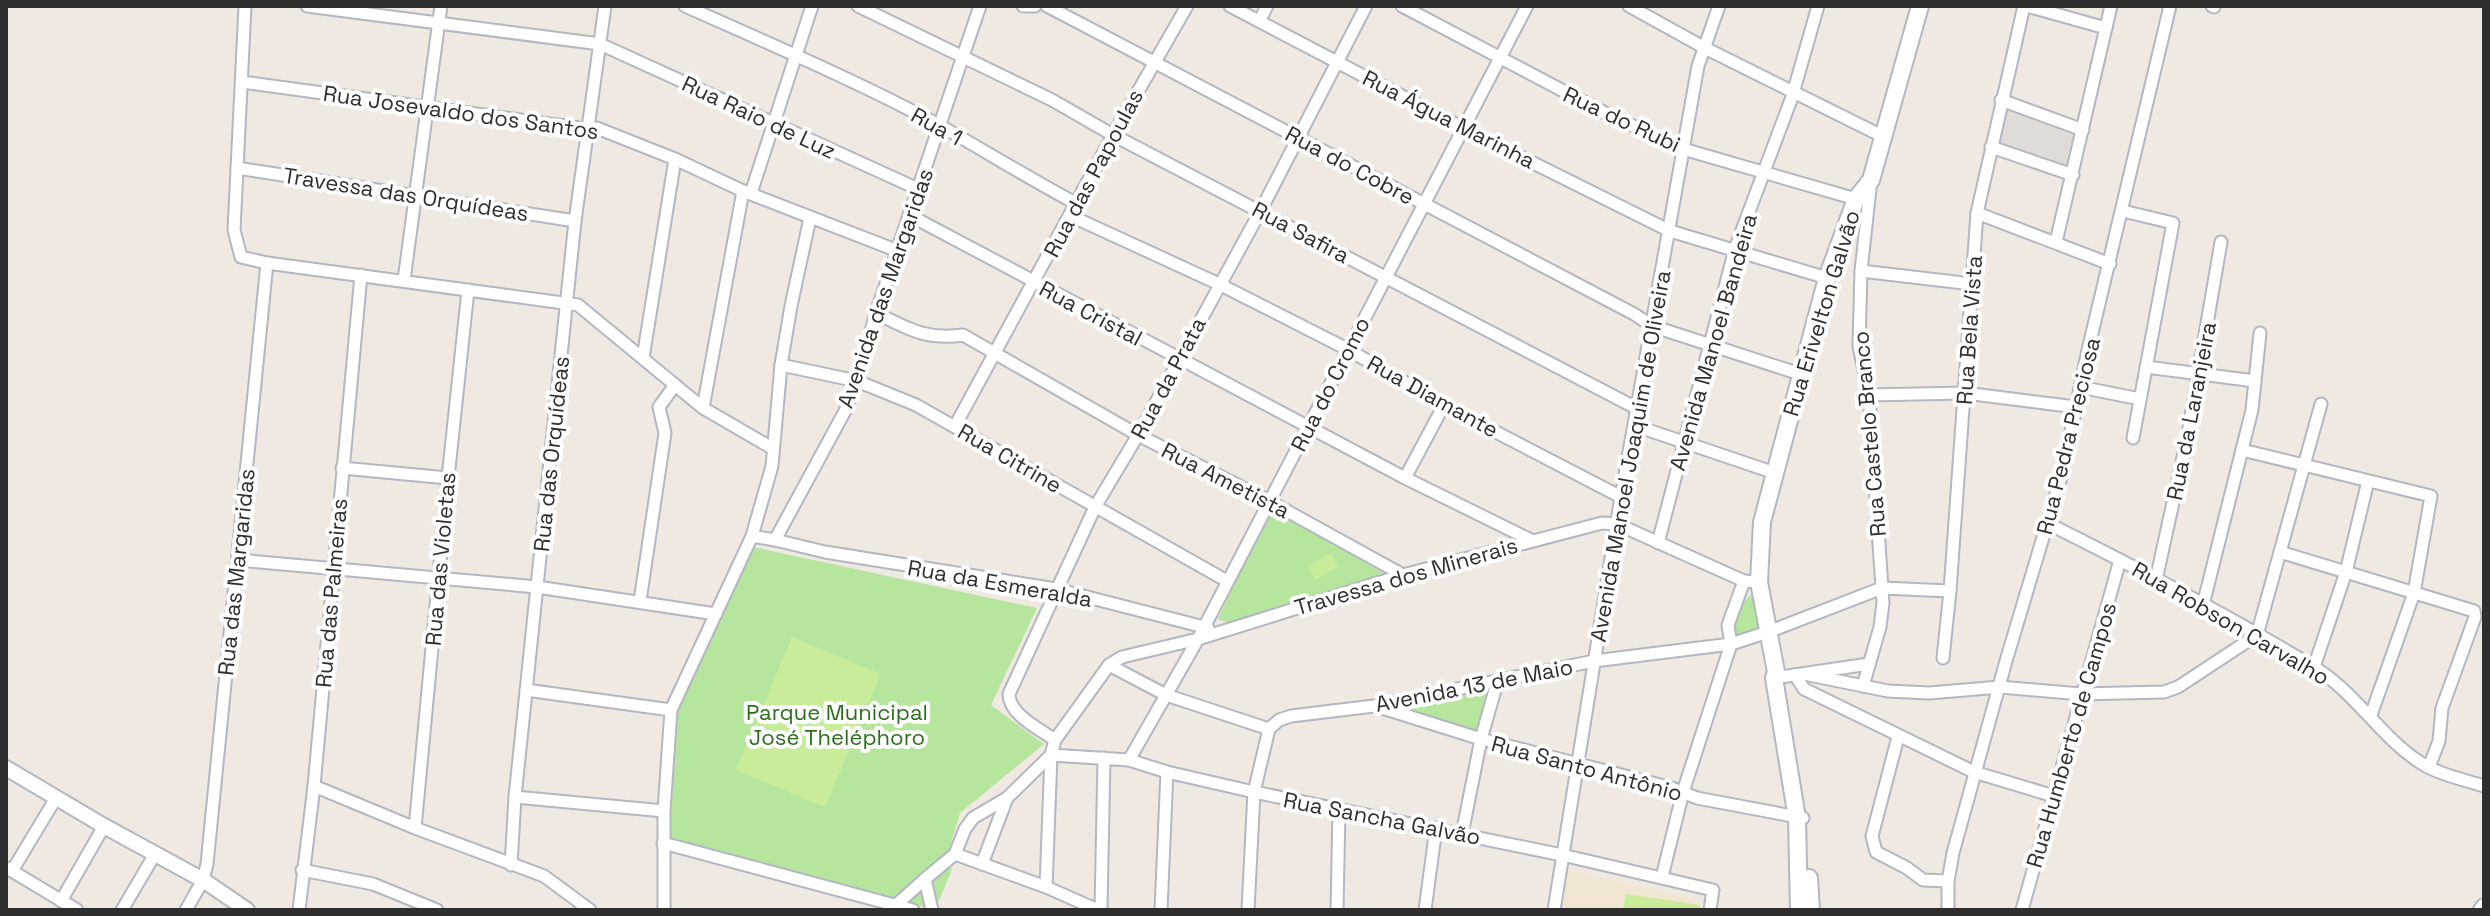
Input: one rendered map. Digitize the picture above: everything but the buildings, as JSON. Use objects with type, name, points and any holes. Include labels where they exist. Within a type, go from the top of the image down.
[{"type":"main road","name":"Rua Erivelton Galvão","points":[[1800,818],[1786,675],[1752,582],[1762,522],[1827,278],[1856,199],[1871,180],[1920,6]]},
{"type":"main road","points":[[1799,910],[1800,818]]},
{"type":"main road","points":[[1800,818],[1811,910]]},
{"type":"street","points":[[245,6],[234,230],[241,257],[578,305],[703,408],[772,448]]},
{"type":"street","name":"Rua Raio de Luz","points":[[307,6],[600,44],[918,189]]},
{"type":"street","points":[[404,280],[441,6]]},
{"type":"street","name":"Rua das Orquídeas","points":[[511,865],[515,797],[575,221],[605,6]]},
{"type":"street","name":"Rua 1","points":[[685,6],[795,55],[939,126],[1077,204]]},
{"type":"street","points":[[703,408],[747,192],[774,124],[812,6]]},
{"type":"street","name":"Rua Safira","points":[[858,6],[1052,100],[1113,135],[1638,409]]},
{"type":"street","name":"Avenida das Margaridas","points":[[775,540],[845,411],[857,381],[876,313],[980,6]]},
{"type":"street","points":[[1023,6],[1035,6]]},
{"type":"street","name":"Rua do Cobre","points":[[1047,6],[1652,326],[1800,374]]},
{"type":"street","name":"Rua das Papoulas","points":[[955,426],[1113,135],[1187,6]]},
{"type":"street","name":"Rua Água Marinha","points":[[1230,6],[1463,128],[1670,231],[1827,278]]},
{"type":"street","points":[[1260,20],[1267,6]]},
{"type":"street","name":"Rua da Prata","points":[[1055,740],[1014,710],[1009,694],[1095,507],[1138,435],[1261,210],[1366,6]]},
{"type":"street","name":"Rua do Rubi","points":[[1402,6],[1607,114],[1683,149],[1856,199]]},
{"type":"street","name":"Rua do Cromo","points":[[1129,760],[1198,639],[1527,6]]},
{"type":"street","points":[[1629,6],[1705,48],[1884,137]]},
{"type":"street","name":"Avenida Manoel Joaquim de Oliveira","points":[[1554,910],[1621,497],[1698,66],[1719,6]]},
{"type":"street","name":"Avenida Manoel Bandeira","points":[[1658,543],[1735,249],[1793,93],[1818,6]]},
{"type":"street","points":[[2026,6],[2106,28]]},
{"type":"street","name":"Rua Bela Vista","points":[[1943,658],[1977,213],[2001,100],[2026,6]]},
{"type":"street","points":[[2056,242],[2111,6]]},
{"type":"street","name":"Rua Pedra Preciosa","points":[[1948,910],[1948,881],[1974,772],[2062,474],[2170,6]]},
{"type":"street","name":"Rua Josevaldo dos Santos","points":[[242,82],[597,128],[810,218],[898,251]]},
{"type":"street","points":[[2001,100],[2083,130]]},
{"type":"street","points":[[1991,147],[2073,175]]},
{"type":"street","points":[[643,358],[675,159]]},
{"type":"street","name":"Travessa das Orquídeas","points":[[237,168],[575,221]]},
{"type":"street","name":"Rua Castelo Branco","points":[[1863,686],[1880,627],[1882,588],[1869,395],[1859,346],[1861,271],[1871,180]]},
{"type":"street","points":[[2123,211],[2173,223],[2133,438]]},
{"type":"street","points":[[1977,213],[2110,264]]},
{"type":"street","name":"Rua Cristal","points":[[909,215],[1405,478],[1531,540]]},
{"type":"street","name":"Rua Diamante","points":[[1071,216],[1219,284],[1347,349],[1444,405],[1621,497]]},
{"type":"street","points":[[664,910],[664,811],[671,710],[752,536],[772,466],[781,365],[810,218]]},
{"type":"street","name":"Rua da Laranjeira","points":[[2156,580],[2200,373],[2221,242]]},
{"type":"street","name":"Rua das Margaridas","points":[[203,880],[267,263]]},
{"type":"street","points":[[1861,271],[1972,284]]},
{"type":"street","name":"Rua das Palmeiras","points":[[299,910],[314,786],[361,275]]},
{"type":"street","name":"Rua das Violetas","points":[[415,828],[468,290]]},
{"type":"street","name":"Rua Ametista","points":[[876,313],[918,334],[941,338],[963,335],[1138,435],[1269,501],[1403,575]]},
{"type":"street","points":[[2203,605],[2252,410],[2260,333]]},
{"type":"street","name":"Rua Citrine","points":[[781,365],[857,381],[916,405],[1227,581]]},
{"type":"street","points":[[2146,367],[2255,381]]},
{"type":"street","points":[[640,601],[665,433],[659,407],[675,385]]},
{"type":"street","points":[[2080,387],[2140,399]]},
{"type":"street","points":[[1869,395],[1965,393],[2076,407]]},
{"type":"street","points":[[1786,675],[1929,693],[2000,687],[2081,694],[2164,692],[2178,687],[2257,635],[2321,404]]},
{"type":"street","points":[[1405,478],[1444,405]]},
{"type":"street","points":[[1636,426],[1775,473]]},
{"type":"street","points":[[2242,450],[2431,496],[2414,593],[2371,715]]},
{"type":"street","points":[[342,468],[448,478]]},
{"type":"street","points":[[2314,667],[2346,572],[2368,481]]},
{"type":"street","name":"Travessa dos Minerais","points":[[1109,665],[1122,657],[1198,639],[1403,575],[1602,523],[1617,524]]},
{"type":"street","name":"Rua Robson Carvalho","points":[[2047,523],[2314,667],[2347,691],[2383,732],[2422,764],[2484,786]]},
{"type":"street","points":[[1617,524],[1752,582],[1728,625],[1731,644],[1683,792],[1662,877]]},
{"type":"street","points":[[752,536],[775,540]]},
{"type":"street","name":"Rua da Esmeralda","points":[[775,540],[825,552],[1056,589],[1204,627],[1224,629]]},
{"type":"street","points":[[2280,552],[2474,611],[2476,614],[2442,708],[2439,741],[2429,767]]},
{"type":"street","points":[[238,560],[537,587],[716,614]]},
{"type":"street","name":"Rua Humberto de Campos","points":[[2022,910],[2120,560]]},
{"type":"street","points":[[1882,588],[1950,591]]},
{"type":"street","name":"Avenida 13 de Maio","points":[[1269,729],[1279,720],[1291,716],[1374,706],[1594,661],[1731,644],[1882,588]]},
{"type":"street","points":[[1786,675],[1869,664]]},
{"type":"street","points":[[1046,887],[1051,755],[1055,740],[1109,665],[1166,695],[1269,729],[1254,792],[1248,910]]},
{"type":"street","points":[[1786,675],[1804,689],[1974,772],[2054,796]]},
{"type":"street","points":[[1462,834],[1481,739],[1497,683]]},
{"type":"street","points":[[526,690],[671,710]]},
{"type":"street","name":"Rua Santo Antônio","points":[[1374,706],[1481,739],[1697,798],[1800,818]]},
{"type":"street","points":[[1898,737],[1871,842],[1879,855],[1907,868],[1923,880],[1948,881]]},
{"type":"street","points":[[897,904],[955,854],[973,818],[1007,798],[1051,755]]},
{"type":"street","name":"Rua Sancha Galvão","points":[[1051,755],[1129,760],[1254,792],[1662,877],[1713,890],[1710,910]]},
{"type":"street","points":[[955,854],[1099,910],[1104,758]]},
{"type":"street","points":[[6,768],[203,880],[247,910]]},
{"type":"street","points":[[1161,910],[1167,772]]},
{"type":"street","points":[[314,786],[544,876],[590,910]]},
{"type":"street","points":[[515,797],[664,811]]},
{"type":"street","points":[[56,798],[9,869],[77,910]]},
{"type":"street","points":[[982,864],[1007,798]]},
{"type":"street","points":[[1337,910],[1339,809]]},
{"type":"street","points":[[61,901],[104,826]]},
{"type":"street","points":[[1425,910],[1436,828]]},
{"type":"street","points":[[663,843],[913,910]]},
{"type":"street","points":[[122,910],[155,854]]},
{"type":"street","points":[[302,870],[373,884],[437,910]]},
{"type":"street","points":[[925,879],[932,910]]},
{"type":"street","points":[[186,910],[203,880]]},
{"type":"shaded area","points":[[2006,108],[2077,132],[2070,166],[2067,168],[1997,144]]},
{"type":"shaded area","points":[[1565,870],[1701,901],[1700,910],[1560,910]]},
{"type":"green space","points":[[1271,508],[1387,575],[1229,623],[1218,619]]},
{"type":"green space","name":"Parque Municipal José Theléphoro","points":[[753,547],[1037,608],[991,705],[1044,744],[960,813],[945,863],[952,869],[935,910],[670,838],[677,714]]},
{"type":"green space","points":[[1330,553],[1338,566],[1316,580],[1308,567]]},
{"type":"green space","points":[[1756,592],[1761,630],[1732,638],[1737,611]]},
{"type":"green space","points":[[792,637],[881,674],[825,807],[736,770]]},
{"type":"green space","points":[[1490,687],[1477,734],[1409,709],[1409,703]]},
{"type":"green space","points":[[1626,894],[1700,905],[1700,910],[1623,910]]}]
